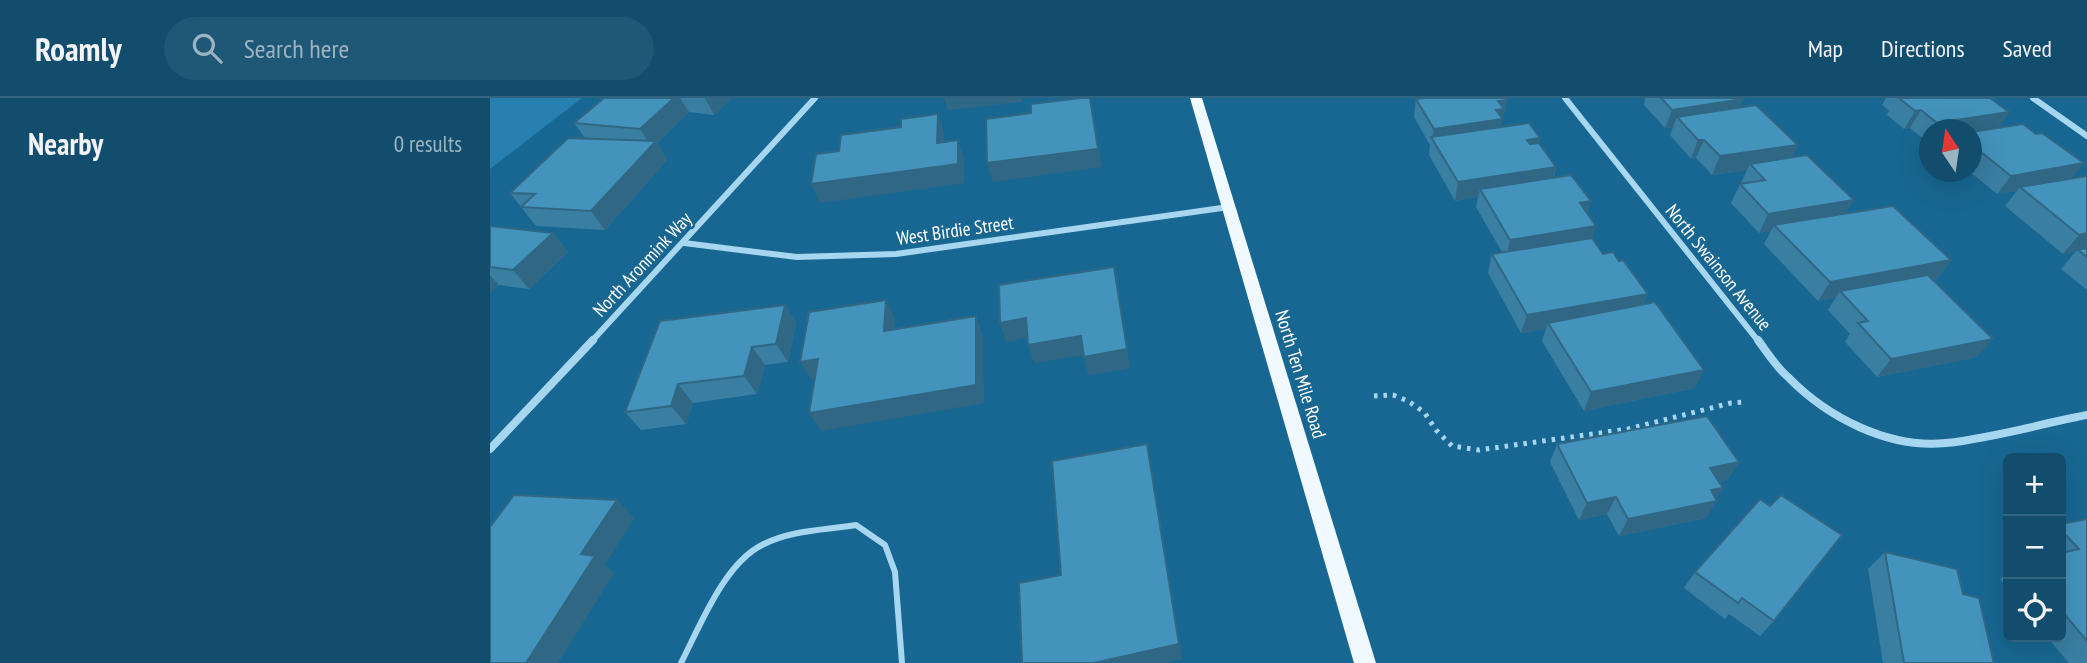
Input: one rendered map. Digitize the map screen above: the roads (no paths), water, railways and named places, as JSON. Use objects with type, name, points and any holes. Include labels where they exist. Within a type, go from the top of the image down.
[{"type":"main road","name":"North Ten Mile Road","points":[[1196,98],[1366,663]]},
{"type":"street","name":"North Aronmink Way","points":[[490,449],[684,243],[815,98]]},
{"type":"street","name":"North Swainson Avenue","points":[[1565,98],[1787,377],[1827,410],[1869,431],[1908,441],[1944,443],[2087,415]]},
{"type":"street","points":[[2034,98],[2087,136]]},
{"type":"street","name":"West Birdie Street","points":[[684,243],[797,257],[844,258],[896,254],[1229,207]]},
{"type":"lane","points":[[681,663],[720,590],[754,549],[780,539],[856,525],[885,545],[895,572],[902,663]]}]
